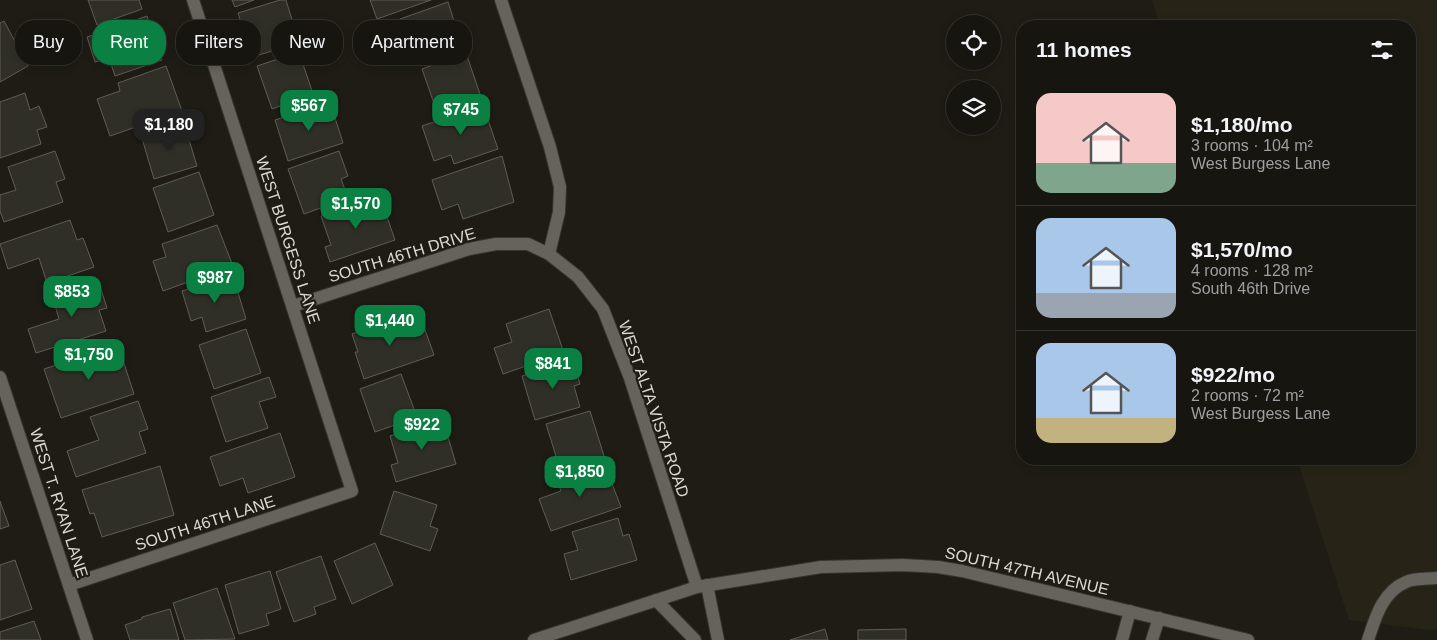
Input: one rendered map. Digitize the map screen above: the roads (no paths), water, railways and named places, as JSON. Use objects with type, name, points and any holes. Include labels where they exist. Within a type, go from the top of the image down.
[{"type":"street","name":"WEST BURGESS LANE","points":[[193,0],[352,491]]},
{"type":"street","points":[[501,0],[550,147],[560,187],[560,212],[549,254]]},
{"type":"street","name":"SOUTH 46TH DRIVE","points":[[293,306],[469,249],[496,244],[528,244],[549,254]]},
{"type":"street","name":"WEST ALTA VISTA ROAD","points":[[549,254],[578,277],[603,309],[630,378],[702,586],[718,640]]},
{"type":"street","name":"WEST T. RYAN LANE","points":[[0,377],[2,390],[88,640]]},
{"type":"street","name":"SOUTH 46TH LANE","points":[[69,585],[352,491]]},
{"type":"street","name":"SOUTH 47TH AVENUE","points":[[534,640],[702,586],[821,567],[872,565],[920,566],[962,571],[1248,640]]},
{"type":"street","points":[[1368,640],[1378,609],[1392,592],[1406,582],[1437,578]]},
{"type":"street","points":[[656,600],[694,640]]},
{"type":"street","points":[[1122,640],[1130,611]]},
{"type":"street","points":[[1152,640],[1159,618]]}]
